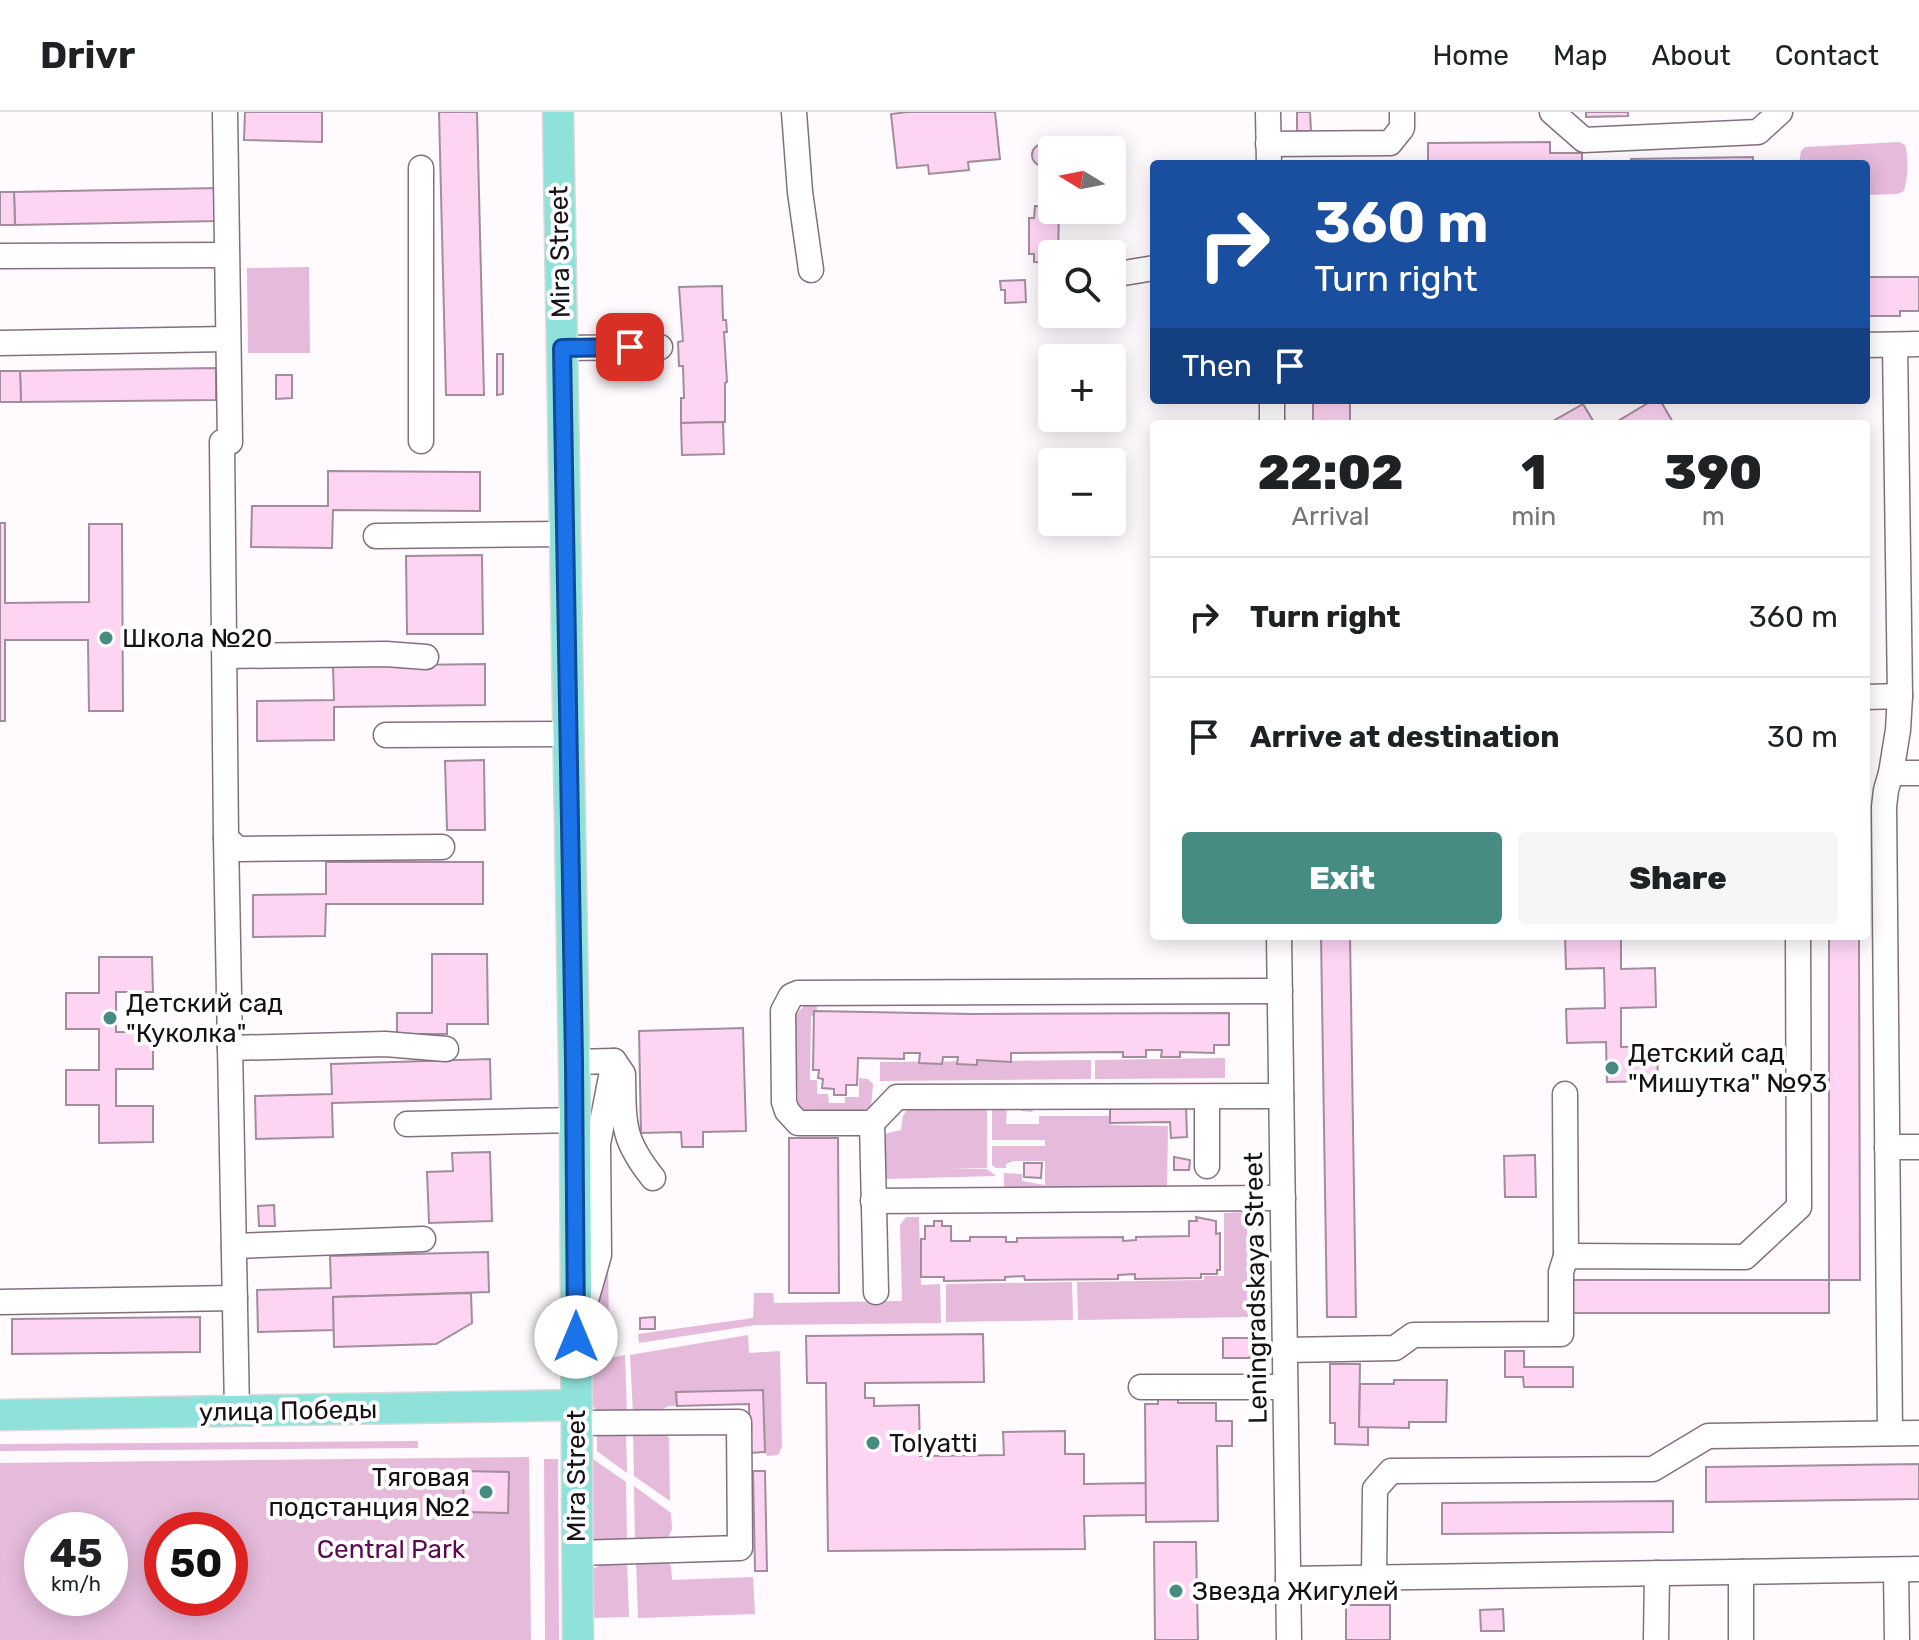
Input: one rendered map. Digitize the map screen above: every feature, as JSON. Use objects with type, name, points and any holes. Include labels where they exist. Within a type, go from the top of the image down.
[{"type":"main road","name":"Mira Street","points":[[558,112],[575,1120],[578,1640]]},
{"type":"main road","name":"улица Победы","points":[[0,1415],[237,1411],[576,1414]]},
{"type":"street","points":[[225,112],[226,838],[237,1411]]},
{"type":"street","points":[[794,112],[800,192],[811,270]]},
{"type":"street","points":[[1268,112],[1268,154],[1396,154],[1402,112]]},
{"type":"street","points":[[1552,112],[1584,140],[1670,124],[1758,132],[1780,112]]},
{"type":"street","points":[[421,168],[421,441]]},
{"type":"street","points":[[0,256],[226,255]]},
{"type":"street","points":[[1126,273],[1150,269]]},
{"type":"street","points":[[0,343],[227,339]]},
{"type":"street","points":[[1870,345],[1907,344],[1900,696],[1884,807],[1890,1433]]},
{"type":"street","points":[[562,348],[660,347]]},
{"type":"street","points":[[376,536],[565,534]]},
{"type":"street","points":[[225,656],[386,654],[426,657]]},
{"type":"street","points":[[1870,697],[1900,696]]},
{"type":"street","points":[[386,735],[568,734]]},
{"type":"street","points":[[1891,773],[1919,773]]},
{"type":"street","points":[[226,838],[238,849],[442,847]]},
{"type":"street","name":"Leningradskaya Street","points":[[1279,940],[1289,1640]]},
{"type":"street","points":[[1566,1256],[1745,1257],[1799,1207],[1798,940]]},
{"type":"street","points":[[872,1123],[798,1123],[787,1111],[784,1102],[783,1011],[791,996],[798,993],[1280,991]]},
{"type":"street","points":[[230,1048],[385,1044],[446,1049]]},
{"type":"street","points":[[574,1062],[614,1061]]},
{"type":"street","points":[[614,1061],[623,1074],[626,1138],[653,1178]]},
{"type":"street","points":[[576,1337],[599,1255],[598,1144],[614,1061]]},
{"type":"street","points":[[1285,1350],[1395,1348],[1413,1335],[1561,1334],[1561,1272],[1566,1256],[1565,1094]]},
{"type":"street","points":[[876,1292],[872,1123],[897,1097],[1281,1096]]},
{"type":"street","points":[[1207,1097],[1207,1166]]},
{"type":"street","points":[[407,1124],[575,1120]]},
{"type":"street","points":[[1887,1147],[1919,1147]]},
{"type":"street","points":[[873,1201],[1283,1198]]},
{"type":"street","points":[[234,1246],[423,1239]]},
{"type":"street","points":[[0,1302],[235,1298]]},
{"type":"street","points":[[1141,1387],[1275,1387]]},
{"type":"street","points":[[576,1414],[739,1422],[740,1548],[576,1553]]},
{"type":"street","points":[[1374,1578],[1375,1489],[1391,1471],[1653,1469],[1708,1436],[1919,1433]]},
{"type":"street","points":[[1288,1579],[1907,1569],[1897,1640]]},
{"type":"street","points":[[1741,1572],[1741,1640]]},
{"type":"street","points":[[1656,1640],[1657,1573]]},
{"type":"green space","points":[[1899,142],[1905,145],[1907,156],[1904,191],[1870,195],[1870,160],[1800,160],[1805,147]]},
{"type":"green space","points":[[309,267],[310,353],[248,353],[247,268]]},
{"type":"green space","points":[[805,1005],[817,1005],[817,1015],[811,1016],[810,1080],[817,1080],[817,1094],[828,1094],[829,1103],[845,1103],[845,1097],[859,1097],[859,1078],[868,1079],[873,1084],[871,1108],[863,1111],[806,1111],[798,1107],[795,1015]]},
{"type":"green space","points":[[1225,1058],[1225,1078],[1095,1079],[1095,1060]]},
{"type":"green space","points":[[1091,1060],[1091,1079],[880,1081],[880,1062]]},
{"type":"green space","points":[[1008,1099],[1027,1103],[1033,1112],[1021,1111],[1021,1104],[1007,1104],[1006,1124],[1039,1124],[1039,1116],[1110,1116],[1110,1125],[1168,1126],[1167,1191],[1004,1193],[1004,1173],[1022,1174],[1022,1181],[1045,1185],[1045,1161],[1013,1161],[1006,1164],[1006,1168],[992,1165],[992,1146],[1045,1146],[1045,1140],[992,1140],[992,1106]]},
{"type":"green space","points":[[987,1107],[987,1168],[947,1169],[987,1169],[996,1176],[884,1179],[884,1134],[901,1130],[908,1108]]},
{"type":"green space","points":[[1247,1212],[1248,1317],[1078,1320],[1077,1282],[1204,1280],[1204,1276],[1224,1276],[1224,1213]]},
{"type":"green space","points":[[906,1217],[919,1217],[921,1285],[940,1284],[941,1323],[756,1325],[639,1343],[638,1334],[753,1318],[754,1293],[773,1293],[774,1303],[902,1301],[900,1225]]},
{"type":"green space","points":[[608,1249],[609,1347],[590,1350],[590,1330]]},
{"type":"green space","points":[[1072,1282],[1073,1320],[946,1322],[946,1284]]},
{"type":"green space","points":[[748,1335],[749,1353],[780,1351],[782,1447],[778,1455],[767,1456],[765,1452],[762,1390],[677,1392],[677,1406],[668,1406],[658,1413],[633,1414],[630,1355]]},
{"type":"green space","points":[[625,1355],[627,1414],[599,1412],[591,1405],[590,1362]]},
{"type":"green space","points":[[633,1432],[662,1432],[669,1438],[670,1501],[634,1476]]},
{"type":"green space","points":[[626,1433],[627,1473],[597,1451],[597,1435]]},
{"type":"green space","points":[[418,1441],[418,1448],[0,1451],[0,1444]]},
{"type":"green space","name":"Central Park","points":[[529,1457],[531,1640],[0,1640],[0,1463]]},
{"type":"green space","points":[[590,1457],[626,1482],[627,1546],[592,1543]]},
{"type":"green space","points":[[544,1459],[558,1459],[559,1640],[545,1640]]},
{"type":"green space","points":[[634,1486],[671,1513],[672,1529],[667,1540],[635,1545]]},
{"type":"green space","points":[[636,1560],[666,1560],[671,1566],[672,1580],[753,1577],[755,1614],[638,1618]]},
{"type":"green space","points":[[627,1561],[629,1617],[593,1618],[593,1569],[603,1563]]},
{"type":"building","points":[[245,112],[322,112],[322,142],[244,140]]},
{"type":"building","points":[[439,112],[477,112],[484,395],[446,395]]},
{"type":"building","points":[[995,112],[1000,159],[968,162],[969,170],[929,174],[928,165],[897,168],[891,114]]},
{"type":"building","points":[[1297,112],[1310,112],[1311,131],[1297,131]]},
{"type":"building","points":[[1586,112],[1628,112],[1628,116],[1586,117]]},
{"type":"building","points":[[1550,142],[1550,153],[1582,153],[1582,160],[1428,160],[1428,143]]},
{"type":"building","points":[[1038,146],[1038,164],[1032,155]]},
{"type":"building","points":[[1753,157],[1753,160],[1631,159]]},
{"type":"building","points":[[217,188],[218,221],[15,225],[14,192]]},
{"type":"building","points":[[0,192],[14,192],[15,225],[0,225]]},
{"type":"building","points":[[1035,206],[1038,206],[1038,224],[1059,224],[1058,240],[1038,240],[1038,262],[1034,262],[1034,254],[1029,254],[1029,218],[1034,218]]},
{"type":"building","points":[[1870,277],[1919,277],[1919,311],[1900,311],[1900,316],[1870,316]]},
{"type":"building","points":[[1025,280],[1026,302],[1005,303],[1005,290],[1001,290],[1000,281]]},
{"type":"building","points":[[722,286],[723,320],[726,320],[727,332],[724,332],[727,382],[725,422],[681,423],[681,398],[684,398],[683,366],[679,366],[678,342],[683,341],[679,287]]},
{"type":"building","points":[[497,354],[503,354],[503,394],[497,395]]},
{"type":"building","points":[[216,368],[216,400],[21,402],[20,371]]},
{"type":"building","points":[[0,371],[20,371],[21,402],[0,402]]},
{"type":"building","points":[[276,375],[292,375],[292,398],[276,399]]},
{"type":"building","points":[[1313,404],[1350,404],[1350,420],[1313,420]]},
{"type":"building","points":[[1583,404],[1593,420],[1555,420]]},
{"type":"building","points":[[1646,404],[1662,404],[1672,420],[1620,420]]},
{"type":"building","points":[[723,422],[724,454],[682,455],[681,423]]},
{"type":"building","points":[[328,471],[480,472],[480,511],[333,510],[332,548],[251,547],[252,506],[328,506]]},
{"type":"building","points":[[0,523],[5,523],[5,603],[89,602],[89,524],[122,524],[123,711],[89,711],[88,640],[5,640],[5,721],[0,721]]},
{"type":"building","points":[[482,555],[483,634],[407,634],[406,556]]},
{"type":"building","points":[[485,664],[485,705],[334,707],[334,740],[257,741],[257,701],[334,700],[333,666]]},
{"type":"building","points":[[484,760],[485,830],[447,830],[445,761]]},
{"type":"building","points":[[326,862],[483,862],[483,904],[326,904],[325,936],[253,937],[253,895],[326,894]]},
{"type":"building","points":[[1321,940],[1350,940],[1356,1317],[1327,1317]]},
{"type":"building","points":[[1565,940],[1621,940],[1621,969],[1655,968],[1656,1007],[1621,1008],[1621,1047],[1657,1046],[1658,1081],[1607,1082],[1606,1042],[1567,1043],[1566,1009],[1605,1008],[1604,968],[1566,969]]},
{"type":"building","points":[[1829,940],[1859,940],[1860,1280],[1829,1280]]},
{"type":"building","points":[[432,954],[487,954],[488,1024],[447,1024],[447,1034],[397,1034],[397,1013],[432,1013]]},
{"type":"building","points":[[99,957],[152,957],[153,992],[116,992],[116,1032],[153,1032],[153,1069],[116,1069],[116,1106],[153,1106],[153,1142],[99,1143],[99,1105],[66,1105],[66,1070],[99,1070],[99,1029],[66,1029],[66,993],[99,993]]},
{"type":"building","points":[[814,1011],[1229,1013],[1229,1045],[1214,1045],[1214,1053],[1180,1052],[1180,1057],[1161,1057],[1162,1050],[1146,1050],[1146,1057],[1123,1057],[1123,1052],[1011,1053],[1011,1062],[977,1060],[977,1065],[957,1064],[958,1057],[943,1057],[942,1064],[919,1063],[920,1053],[904,1053],[904,1059],[858,1058],[857,1085],[846,1085],[846,1095],[834,1095],[834,1089],[822,1088],[823,1079],[818,1078],[819,1070],[813,1070]]},
{"type":"building","points":[[743,1028],[746,1131],[703,1132],[703,1147],[682,1147],[681,1132],[641,1133],[639,1031]]},
{"type":"building","points":[[490,1059],[491,1099],[332,1103],[333,1137],[256,1139],[255,1096],[332,1094],[331,1064]]},
{"type":"building","points":[[1186,1105],[1187,1137],[1171,1138],[1170,1122],[1110,1123],[1110,1107]]},
{"type":"building","points":[[789,1138],[838,1138],[839,1293],[789,1293]]},
{"type":"building","points":[[490,1152],[492,1221],[429,1223],[427,1172],[453,1171],[452,1153]]},
{"type":"building","points":[[1535,1155],[1536,1197],[1505,1197],[1504,1156]]},
{"type":"building","points":[[1174,1157],[1190,1160],[1189,1170],[1174,1170]]},
{"type":"building","points":[[1024,1163],[1042,1163],[1041,1178],[1024,1177]]},
{"type":"building","points":[[274,1205],[275,1226],[259,1226],[258,1206]]},
{"type":"building","points":[[1196,1217],[1216,1221],[1216,1234],[1220,1233],[1220,1270],[1217,1274],[1201,1274],[1201,1278],[1135,1279],[1135,1274],[1118,1275],[1118,1279],[1025,1280],[1024,1276],[1005,1277],[1005,1280],[944,1281],[944,1277],[921,1277],[921,1239],[925,1239],[925,1226],[934,1226],[934,1221],[942,1221],[942,1226],[951,1226],[951,1241],[970,1241],[970,1237],[1006,1237],[1006,1242],[1017,1242],[1017,1238],[1123,1237],[1123,1241],[1136,1240],[1136,1237],[1189,1236],[1189,1221],[1197,1221]]},
{"type":"building","points":[[488,1252],[489,1292],[333,1297],[334,1330],[258,1332],[257,1290],[331,1288],[330,1256]]},
{"type":"building","points":[[1569,1280],[1829,1280],[1829,1313],[1569,1313]]},
{"type":"building","points":[[471,1293],[472,1323],[436,1344],[334,1347],[333,1297]]},
{"type":"building","points":[[200,1317],[200,1352],[12,1354],[12,1319]]},
{"type":"building","points":[[655,1317],[655,1329],[640,1329],[640,1318]]},
{"type":"building","name":"Tolyatti","points":[[983,1334],[984,1382],[865,1383],[865,1398],[874,1398],[874,1406],[919,1405],[920,1456],[1004,1455],[1003,1432],[1065,1431],[1065,1454],[1084,1454],[1084,1484],[1146,1483],[1146,1515],[1084,1516],[1085,1549],[828,1551],[826,1383],[807,1383],[806,1336]]},
{"type":"building","points":[[1223,1338],[1250,1338],[1250,1358],[1223,1358]]},
{"type":"building","points":[[1505,1351],[1524,1351],[1524,1367],[1573,1367],[1573,1387],[1524,1387],[1523,1377],[1505,1377]]},
{"type":"building","points":[[1330,1364],[1360,1364],[1359,1427],[1368,1427],[1368,1445],[1335,1444],[1335,1423],[1330,1423]]},
{"type":"building","points":[[1394,1380],[1447,1380],[1446,1422],[1409,1422],[1409,1428],[1359,1427],[1360,1384],[1394,1384]]},
{"type":"building","points":[[763,1390],[765,1452],[750,1453],[749,1404],[677,1406],[676,1392]]},
{"type":"building","points":[[1158,1392],[1178,1392],[1178,1403],[1216,1403],[1216,1421],[1232,1421],[1232,1446],[1217,1446],[1218,1521],[1146,1522],[1145,1404],[1158,1404]]},
{"type":"building","points":[[1919,1464],[1919,1499],[1706,1502],[1706,1467]]},
{"type":"building","name":"Тяговая подстанция №2","points":[[464,1471],[509,1472],[508,1513],[463,1512]]},
{"type":"building","points":[[753,1471],[765,1471],[767,1571],[755,1571]]},
{"type":"building","points":[[1673,1501],[1673,1532],[1442,1534],[1442,1503]]},
{"type":"building","name":"Звезда Жигулей","points":[[1154,1542],[1196,1542],[1198,1640],[1155,1640]]},
{"type":"building","points":[[1346,1605],[1390,1605],[1390,1640],[1346,1640]]},
{"type":"building","points":[[1503,1609],[1504,1631],[1481,1631],[1480,1610]]},
{"type":"place","name":"Школа №20","points":[[106,638]]},
{"type":"place","name":"Детский сад \"Куколка\"","points":[[110,1018]]},
{"type":"place","name":"Детский сад \"Мишутка\" №93","points":[[1612,1068]]},
{"type":"place","name":"Tolyatti","points":[[873,1443]]},
{"type":"place","name":"Тяговая подстанция №2","points":[[486,1492]]},
{"type":"place","name":"Звезда Жигулей","points":[[1176,1591]]},
{"type":"route","points":[[576,1337],[562,348],[630,347]]}]
